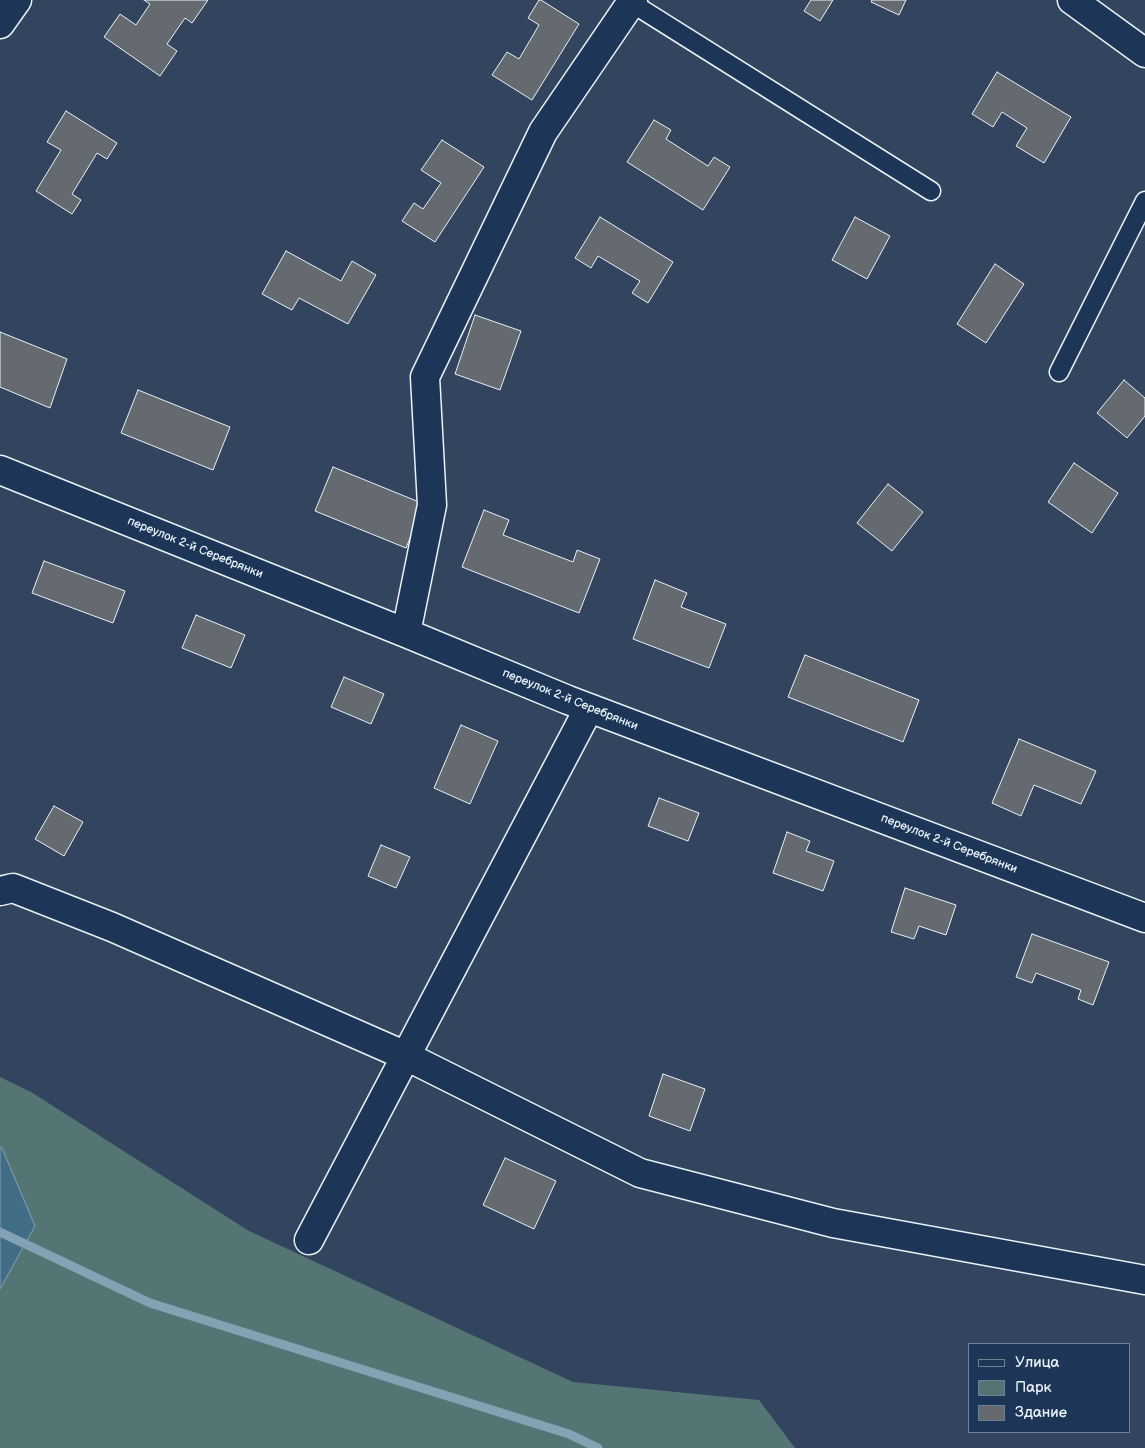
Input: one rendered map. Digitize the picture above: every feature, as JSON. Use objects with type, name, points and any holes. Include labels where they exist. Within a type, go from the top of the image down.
[{"type":"street","points":[[0,24],[17,0]]},
{"type":"street","points":[[1072,0],[1145,53]]},
{"type":"street","points":[[406,633],[432,505],[425,377],[543,132],[630,1]]},
{"type":"street","name":"переулок 2-й Серебрянки","points":[[0,470],[589,708],[1145,918]]},
{"type":"street","points":[[309,1240],[589,708]]},
{"type":"street","points":[[0,890],[13,888],[112,927],[406,1056],[640,1173],[832,1223],[1145,1280]]},
{"type":"lane","points":[[630,1],[931,191]]},
{"type":"lane","points":[[1059,372],[1145,201]]},
{"type":"green space","points":[[0,1077],[31,1092],[249,1231],[573,1382],[759,1400],[795,1448],[0,1448]]},
{"type":"water","points":[[0,1147],[35,1226],[0,1289]]},
{"type":"building","points":[[144,0],[208,0],[192,23],[185,18],[167,44],[177,51],[160,76],[104,37],[120,14],[136,25],[150,4]]},
{"type":"building","points":[[539,0],[579,24],[532,100],[492,75],[507,52],[519,59],[539,25],[528,18]]},
{"type":"building","points":[[811,0],[833,0],[820,21],[804,11]]},
{"type":"building","points":[[872,0],[906,0],[899,15],[871,2]]},
{"type":"building","points":[[997,72],[1071,117],[1044,163],[1016,146],[1027,128],[1002,112],[993,127],[972,114]]},
{"type":"building","points":[[66,111],[117,143],[107,159],[97,153],[72,194],[81,200],[72,214],[36,191],[61,150],[47,142]]},
{"type":"building","points":[[654,120],[671,130],[666,139],[708,166],[714,157],[730,167],[703,210],[627,162]]},
{"type":"building","points":[[442,140],[484,167],[435,242],[402,221],[414,203],[423,209],[441,183],[421,170]]},
{"type":"building","points":[[600,217],[673,262],[648,303],[632,293],[640,281],[598,256],[591,268],[575,258]]},
{"type":"building","points":[[855,217],[890,236],[867,279],[832,260]]},
{"type":"building","points":[[286,251],[341,281],[352,261],[376,275],[348,324],[299,298],[292,310],[262,294]]},
{"type":"building","points":[[995,264],[1024,284],[986,343],[957,324]]},
{"type":"building","points":[[475,315],[521,331],[500,390],[455,374]]},
{"type":"building","points":[[0,332],[67,359],[50,408],[0,387]]},
{"type":"building","points":[[1124,380],[1145,398],[1145,416],[1127,438],[1097,413]]},
{"type":"building","points":[[138,390],[230,427],[213,470],[121,433]]},
{"type":"building","points":[[1074,463],[1118,493],[1092,533],[1048,502]]},
{"type":"building","points":[[333,467],[424,504],[406,548],[315,511]]},
{"type":"building","points":[[888,484],[923,512],[892,551],[857,523]]},
{"type":"building","points":[[484,510],[509,520],[503,535],[573,562],[577,550],[600,559],[579,613],[462,567]]},
{"type":"building","points":[[44,561],[125,591],[113,623],[32,593]]},
{"type":"building","points":[[655,580],[687,593],[681,607],[726,624],[709,668],[633,639]]},
{"type":"building","points":[[196,615],[245,635],[231,668],[182,648]]},
{"type":"building","points":[[805,655],[919,700],[903,742],[788,697]]},
{"type":"building","points":[[344,677],[384,694],[371,724],[331,707]]},
{"type":"building","points":[[461,725],[498,741],[470,804],[434,788]]},
{"type":"building","points":[[1019,739],[1096,771],[1081,804],[1034,785],[1021,816],[992,803]]},
{"type":"building","points":[[659,798],[699,813],[688,841],[648,826]]},
{"type":"building","points":[[54,806],[83,822],[64,856],[35,839]]},
{"type":"building","points":[[787,832],[810,841],[806,851],[834,861],[823,891],[773,873]]},
{"type":"building","points":[[381,845],[410,857],[396,888],[368,876]]},
{"type":"building","points":[[905,888],[956,905],[946,935],[919,926],[914,939],[891,932]]},
{"type":"building","points":[[1032,934],[1109,962],[1093,1005],[1078,999],[1081,990],[1036,973],[1032,983],[1016,977]]},
{"type":"building","points":[[663,1074],[705,1089],[690,1131],[649,1116]]},
{"type":"building","points":[[505,1158],[556,1181],[534,1229],[483,1205]]},
{"type":"waterway","points":[[0,1232],[150,1303],[569,1434],[598,1448]]}]
